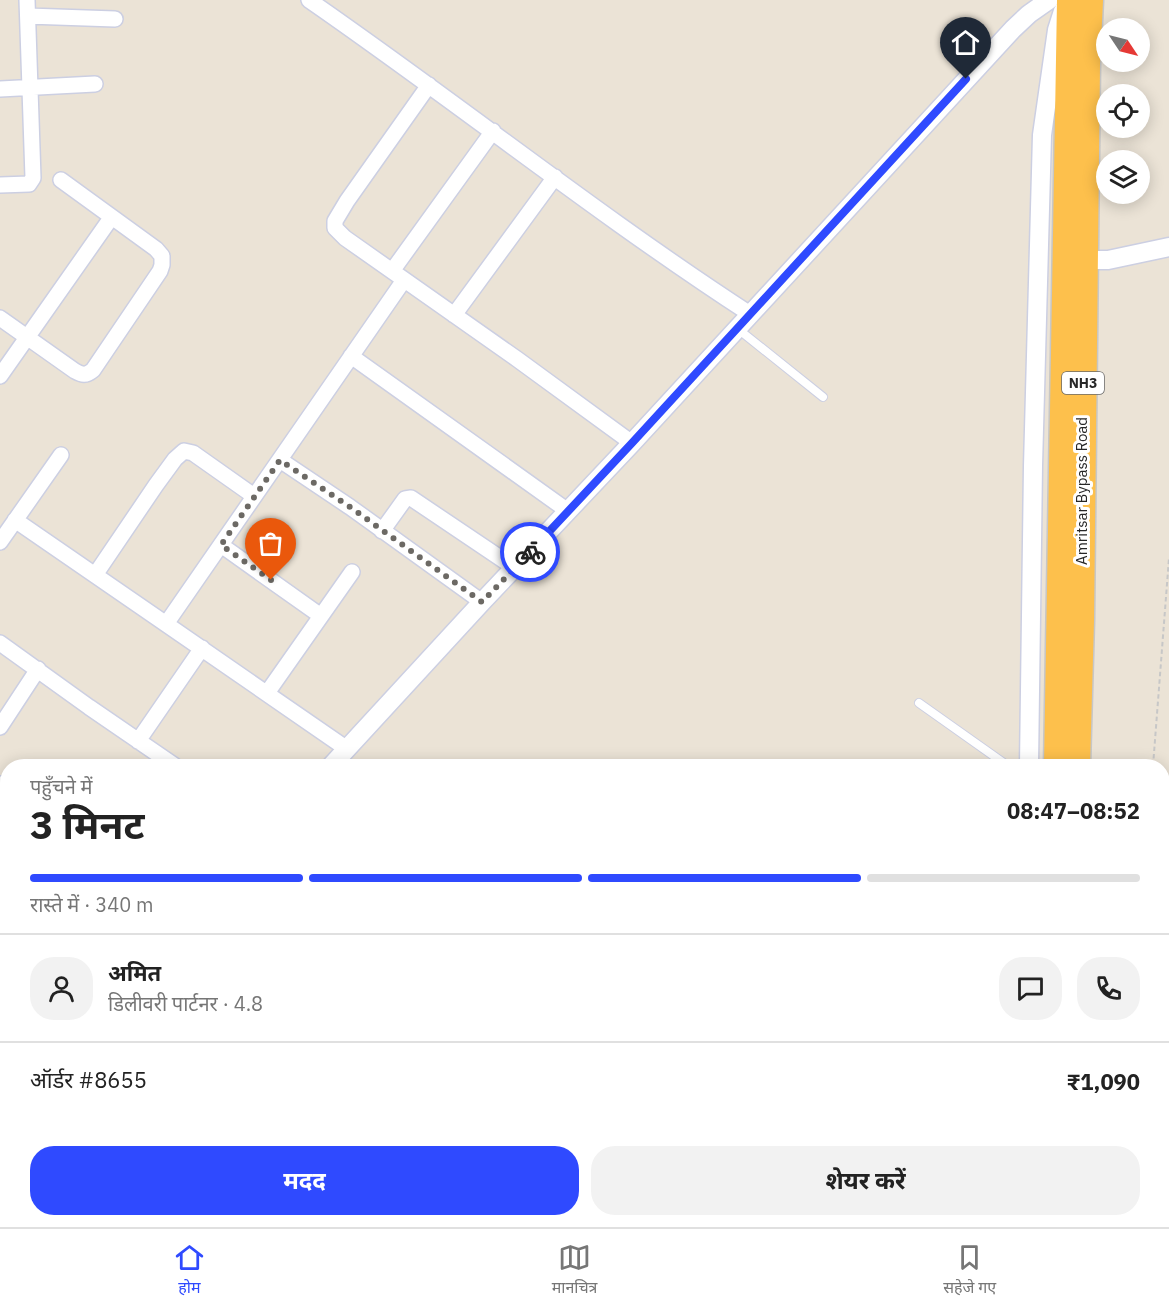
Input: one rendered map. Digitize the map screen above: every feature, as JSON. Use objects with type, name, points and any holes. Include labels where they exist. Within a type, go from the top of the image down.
[{"type":"highway","name":"Amritsar Bypass Road","points":[[1068,0],[1075,260],[1078,759]]},
{"type":"highway","name":"Amritsar Bypass Road","points":[[1056,759],[1075,260],[1091,0]]},
{"type":"street","points":[[0,185],[29,184],[33,178],[27,0]]},
{"type":"street","points":[[309,0],[655,251],[750,314]]},
{"type":"street","points":[[338,759],[1013,29],[1049,0]]},
{"type":"street","points":[[1029,759],[1042,135],[1057,30],[1068,0]]},
{"type":"street","points":[[28,16],[115,19]]},
{"type":"street","points":[[0,89],[95,84]]},
{"type":"street","points":[[429,85],[347,201],[334,225],[345,238],[632,443]]},
{"type":"street","points":[[166,624],[351,356],[398,276],[492,131]]},
{"type":"street","points":[[454,315],[555,177]]},
{"type":"street","points":[[0,318],[75,371],[82,375],[88,374],[93,370],[160,271],[163,261],[156,249],[61,180]]},
{"type":"street","points":[[0,376],[111,218]]},
{"type":"street","points":[[1075,260],[1108,260],[1169,248]]},
{"type":"street","points":[[351,356],[567,511]]},
{"type":"street","points":[[95,575],[156,485],[175,459],[184,451],[193,453],[254,496]]},
{"type":"street","points":[[0,542],[61,455]]},
{"type":"street","points":[[280,460],[350,507],[482,602]]},
{"type":"street","points":[[382,531],[405,499],[411,498],[515,568]]},
{"type":"street","points":[[15,520],[347,749]]},
{"type":"street","points":[[221,545],[321,616]]},
{"type":"street","points":[[267,693],[352,572]]},
{"type":"street","points":[[0,643],[165,759]]},
{"type":"street","points":[[138,741],[202,648]]},
{"type":"street","points":[[0,728],[38,669]]},
{"type":"lane","points":[[737,328],[823,397]]},
{"type":"lane","points":[[919,703],[998,759]]},
{"type":"path","points":[[1154,759],[1169,558]]},
{"type":"way so far","points":[[271,580],[221,545],[280,460],[350,507],[482,602],[530,552]]},
{"type":"route","points":[[530,552],[966,79]]}]
